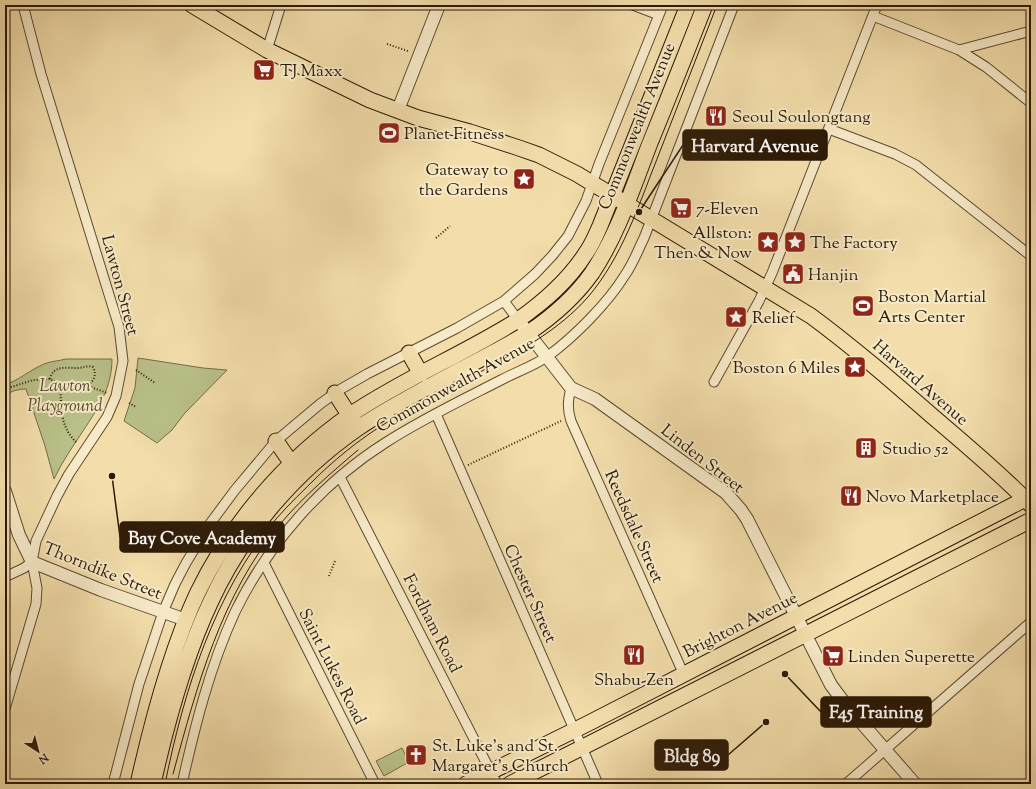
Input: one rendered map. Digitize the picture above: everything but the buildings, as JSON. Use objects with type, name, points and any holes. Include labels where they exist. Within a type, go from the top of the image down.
[{"type":"main road","name":"Harvard Avenue","points":[[192,5],[267,50],[370,100],[418,118],[470,132],[539,155],[593,183],[811,316],[838,336],[947,428],[1029,500]]},
{"type":"main road","name":"Commonwealth Avenue","points":[[138,784],[162,691],[186,620],[207,574],[229,539],[268,489],[292,464],[321,438],[364,406],[518,320],[558,289],[571,274],[587,253],[600,226],[688,5]]},
{"type":"main road","name":"Commonwealth Avenue","points":[[153,784],[169,722],[189,656],[203,618],[221,582],[250,536],[279,499],[317,461],[358,428],[400,402],[528,333],[562,306],[591,274],[605,251],[627,204],[705,5]]},
{"type":"main road","points":[[409,353],[421,374]]},
{"type":"main road","points":[[335,393],[358,428]]},
{"type":"main road","points":[[276,441],[292,464]]},
{"type":"main road","name":"Brighton Avenue","points":[[466,784],[494,778],[574,730],[1029,500]]},
{"type":"main road","points":[[510,784],[1031,520]]},
{"type":"street","name":"Lawton Street","points":[[23,5],[41,74],[119,326],[123,360],[116,396],[107,417],[69,474],[57,496],[40,530],[34,549],[32,562]]},
{"type":"street","points":[[267,50],[281,5]]},
{"type":"street","points":[[398,110],[439,5]]},
{"type":"street","points":[[633,5],[659,15]]},
{"type":"street","name":"Commonwealth Avenue","points":[[113,784],[138,684],[163,612],[182,570],[209,525],[235,490],[276,441],[320,404],[335,393],[367,374],[458,328],[504,301],[535,274],[552,256],[568,236],[586,201],[599,164],[663,5]]},
{"type":"street","name":"Commonwealth Avenue","points":[[182,784],[200,710],[221,646],[235,612],[264,563],[299,517],[340,477],[380,446],[436,414],[547,357],[584,324],[609,297],[626,275],[651,219],[734,5]]},
{"type":"street","points":[[714,382],[765,288],[877,5]]},
{"type":"street","points":[[872,16],[959,50],[986,67],[1031,103]]},
{"type":"street","points":[[959,50],[1031,31]]},
{"type":"street","points":[[829,129],[895,154],[916,165],[1031,256]]},
{"type":"street","points":[[504,301],[571,388]]},
{"type":"street","name":"Linden Street","points":[[571,388],[595,399],[726,493],[734,501],[747,519],[831,685],[915,784]]},
{"type":"street","name":"Reedsdale Street","points":[[571,388],[568,400],[568,411],[571,421],[684,675]]},
{"type":"street","name":"Chester Street","points":[[436,414],[598,784]]},
{"type":"street","name":"Fordham Road","points":[[340,477],[494,778]]},
{"type":"street","name":"Thorndike Street","points":[[5,491],[17,529],[32,562],[102,590],[186,620]]},
{"type":"street","points":[[5,577],[32,562],[37,588],[36,604],[5,710]]},
{"type":"street","name":"Saint Lukes Road","points":[[264,563],[375,784]]},
{"type":"street","points":[[846,784],[1031,622]]},
{"type":"path","points":[[387,44],[412,52]]},
{"type":"path","points":[[436,238],[450,226]]},
{"type":"path","points":[[50,379],[55,370],[89,366],[93,367],[95,371],[95,378],[88,386]]},
{"type":"path","points":[[136,370],[155,383]]},
{"type":"path","points":[[5,389],[33,380],[50,379],[60,385],[68,383],[88,386],[108,394]]},
{"type":"path","points":[[60,385],[62,418],[69,436],[77,443]]},
{"type":"path","points":[[129,403],[136,407]]},
{"type":"path","points":[[468,465],[562,421]]},
{"type":"path","points":[[328,576],[335,561]]},
{"type":"green space","name":"Lawton Playground","points":[[138,358],[203,368],[227,370],[184,414],[172,430],[157,443],[124,421],[135,388]]},
{"type":"green space","name":"Lawton Playground","points":[[66,359],[112,359],[110,379],[99,406],[60,466],[54,479],[45,446],[26,389],[20,389],[5,396],[5,385],[44,364]]},
{"type":"green space","points":[[402,748],[409,762],[384,776],[376,761]]},
{"type":"tram line","points":[[165,784],[182,713],[204,644],[235,579],[254,548],[276,519],[318,476],[356,443],[398,416],[511,356],[552,330],[577,309],[600,282],[620,248],[636,213],[717,5]]},
{"type":"tram line","points":[[173,774],[202,675],[227,611],[242,580],[260,551],[281,523],[299,503],[358,450]]},
{"type":"place","name":"TJ Maxx","points":[[264,70]]},
{"type":"place","name":"Seoul Soulongtang","points":[[716,116]]},
{"type":"place","name":"Planet Fitness","points":[[389,133]]},
{"type":"place","name":"Gateway to the Gardens","points":[[524,179]]},
{"type":"place","name":"7-Eleven","points":[[681,208]]},
{"type":"place","name":"Harvard Avenue","points":[[639,212]]},
{"type":"place","name":"Allston: Then & Now","points":[[768,242]]},
{"type":"place","name":"The Factory","points":[[795,242]]},
{"type":"place","name":"Hanjin","points":[[793,274]]},
{"type":"place","name":"Boston Martial Arts Center","points":[[863,306]]},
{"type":"place","name":"Relief","points":[[736,317]]},
{"type":"place","name":"Boston 6 Miles","points":[[855,367]]},
{"type":"place","name":"Studio 52","points":[[866,448]]},
{"type":"place","name":"Bay Cove Academy","points":[[112,476]]},
{"type":"place","name":"Novo Marketplace","points":[[851,496]]},
{"type":"place","name":"Shabu-Zen","points":[[634,655]]},
{"type":"place","name":"Linden Superette","points":[[833,656]]},
{"type":"place","name":"F45 Training","points":[[785,674]]},
{"type":"place","name":"Bldg 89","points":[[766,722]]},
{"type":"place","name":"St. Luke's and St. Margaret's Church","points":[[416,755]]}]
